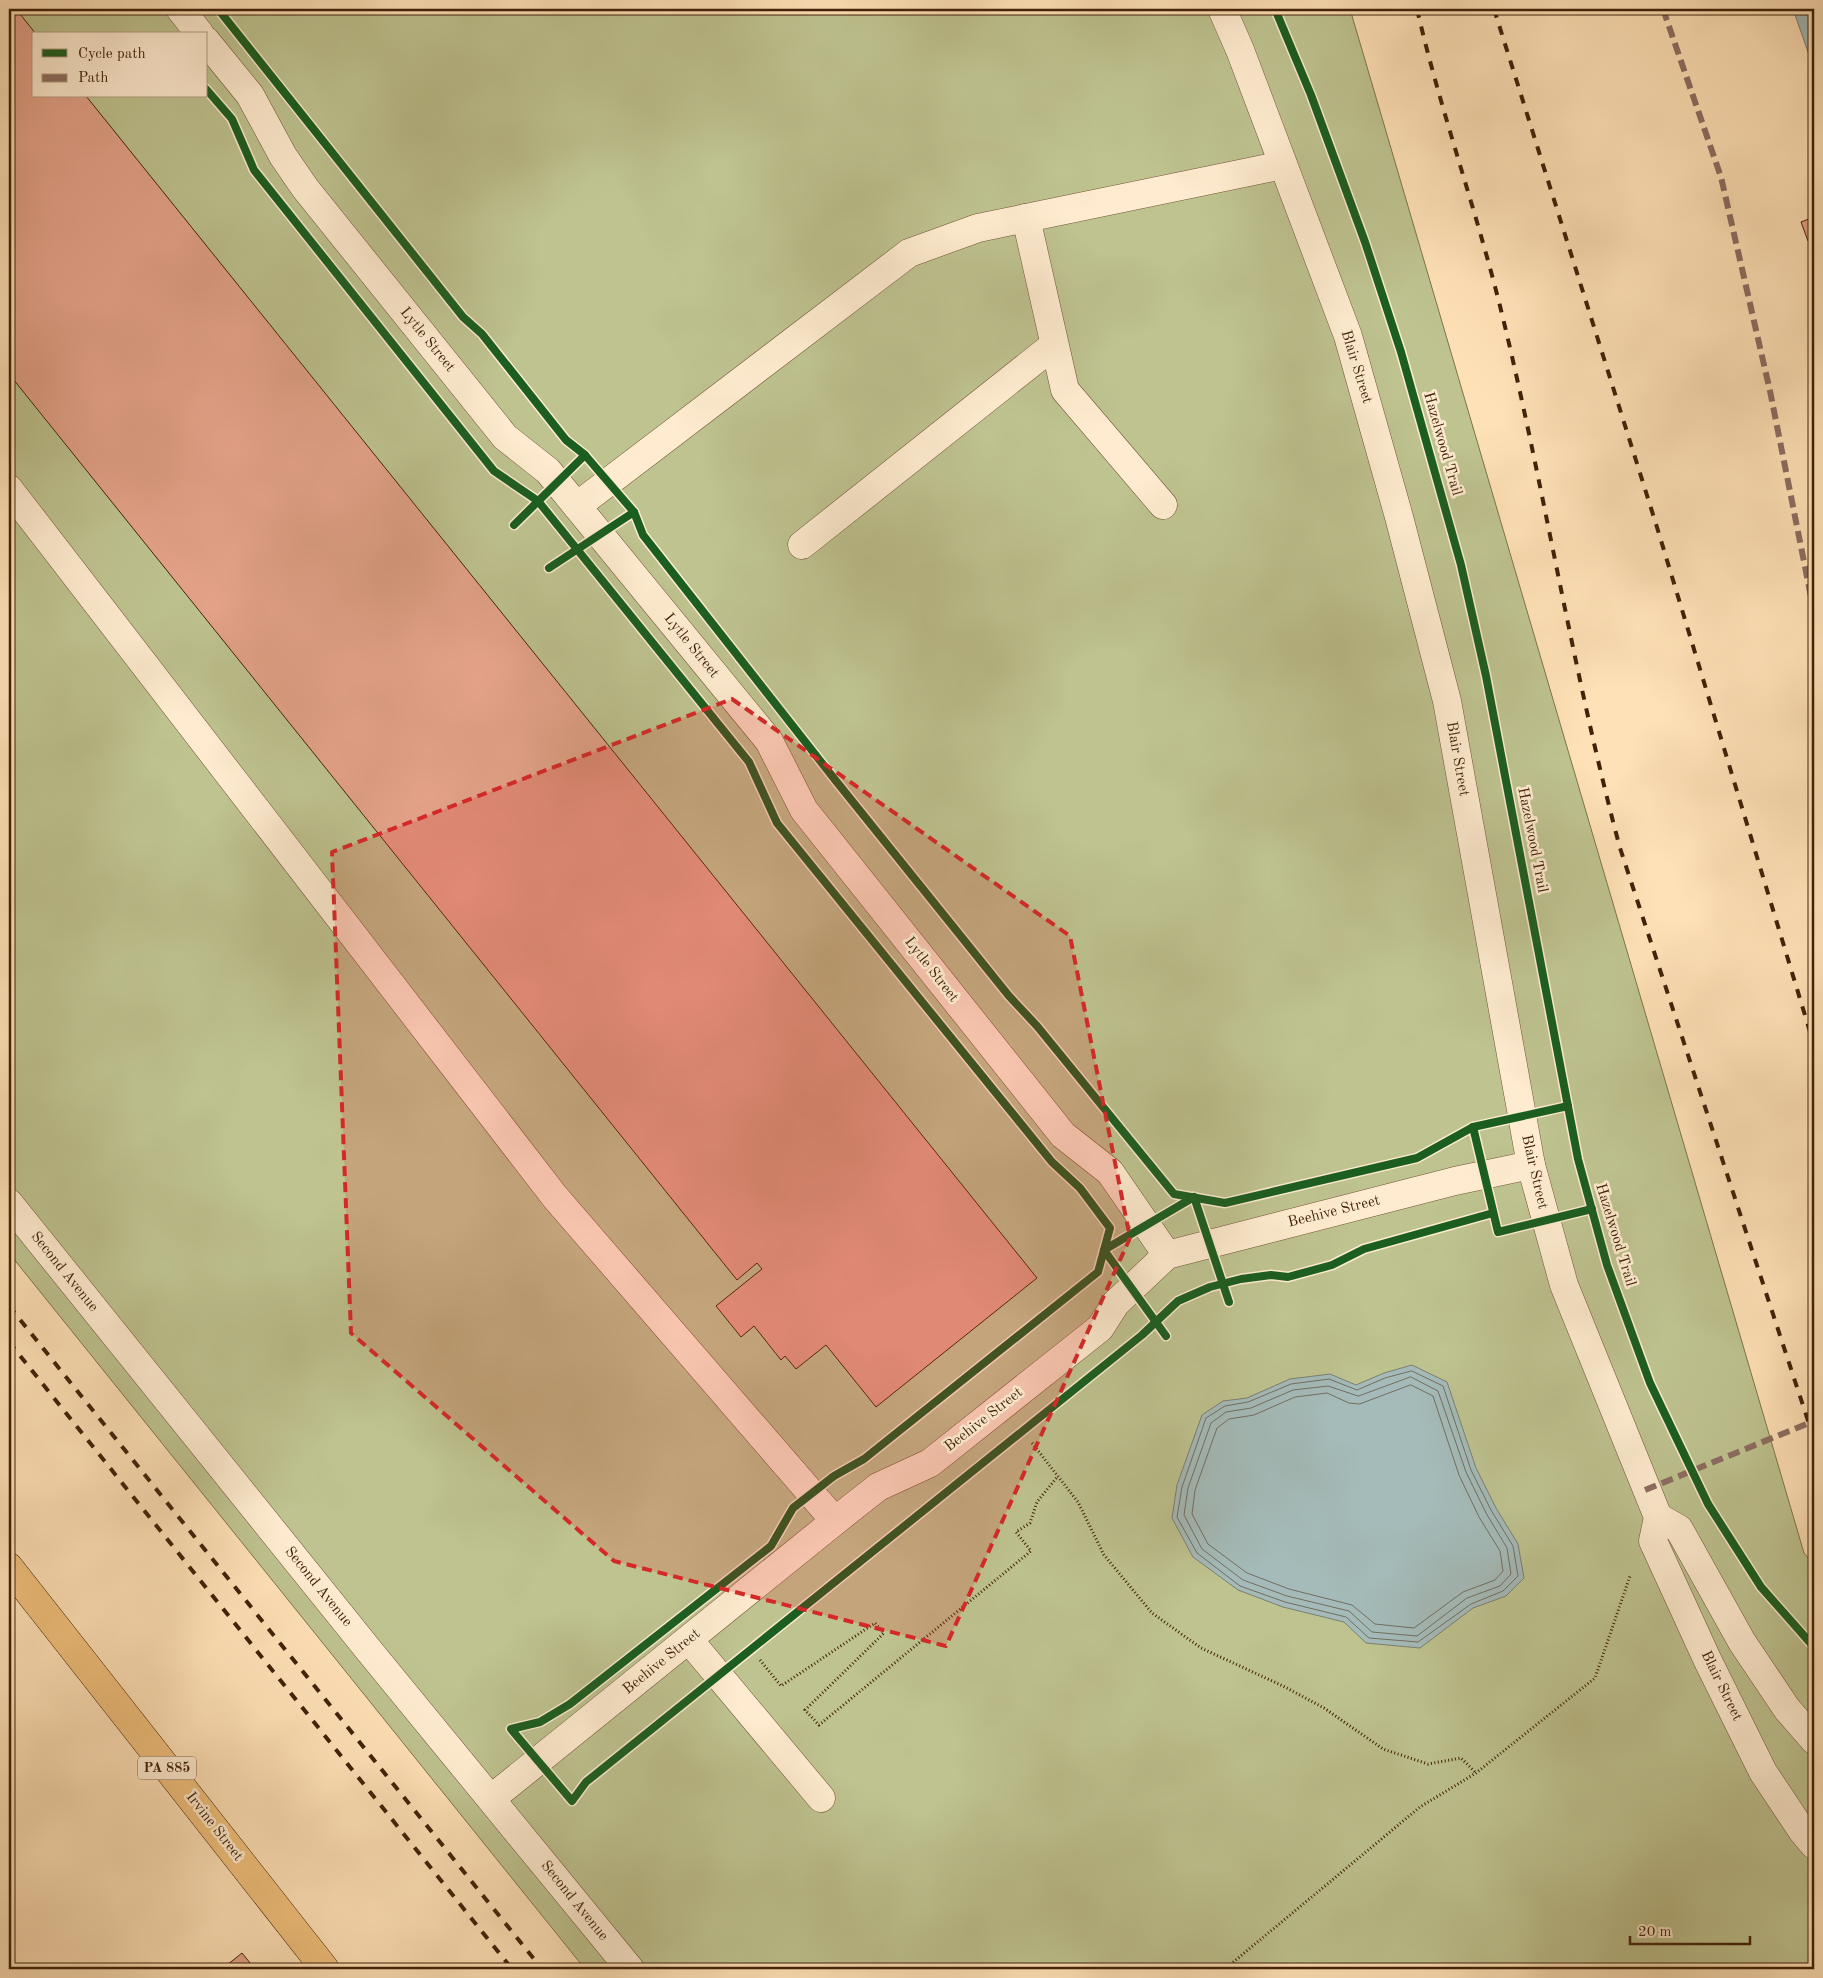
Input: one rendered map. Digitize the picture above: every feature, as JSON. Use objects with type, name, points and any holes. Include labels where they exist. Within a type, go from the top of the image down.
[{"type":"main road","name":"Irvine Street","points":[[9,1567],[325,1969]]},
{"type":"street","points":[[180,9],[198,32]]},
{"type":"street","name":"Blair Street","points":[[1222,9],[1240,50],[1348,336],[1400,517],[1447,701],[1531,1165],[1564,1285],[1658,1517],[1653,1542],[1763,1772],[1802,1832],[1814,1846]]},
{"type":"street","name":"Lytle Street","points":[[208,43],[250,95],[268,124],[283,156],[304,188],[506,437],[548,471],[769,741],[804,810],[1062,1135],[1110,1172],[1168,1254]]},
{"type":"street","points":[[577,506],[909,253],[978,228],[1283,166]]},
{"type":"street","points":[[1026,218],[1065,390],[1163,505]]},
{"type":"street","points":[[802,545],[1054,345]]},
{"type":"street","points":[[9,489],[556,1197],[835,1521]]},
{"type":"street","name":"Beehive Street","points":[[492,1798],[878,1487],[930,1463],[1093,1334],[1100,1328],[1116,1303],[1168,1254],[1455,1181],[1531,1165]]},
{"type":"street","name":"Second Avenue","points":[[9,1203],[371,1653],[492,1798],[630,1969]]},
{"type":"street","points":[[1658,1517],[1679,1529],[1742,1642],[1787,1709],[1814,1740]]},
{"type":"street","points":[[689,1640],[821,1798]]},
{"type":"path","points":[[1032,1443],[1078,1502],[1104,1555],[1152,1613],[1201,1648],[1283,1686],[1324,1708],[1383,1749],[1428,1764],[1462,1758],[1476,1773]]},
{"type":"path","points":[[760,1660],[781,1686],[875,1623],[884,1633],[805,1710],[819,1725],[1031,1551],[1016,1532],[1030,1523],[1038,1502],[1058,1476]]},
{"type":"path","points":[[1225,1969],[1420,1807],[1476,1773],[1595,1678],[1632,1569]]},
{"type":"highlighted area","points":[[732,699],[1070,936],[1130,1238],[946,1646],[614,1561],[351,1333],[332,852]]},
{"type":"green space","points":[[9,9],[1350,9],[1804,1553],[1814,1565],[1814,1969],[585,1969],[9,1253]]},
{"type":"water","points":[[1793,9],[1814,9],[1814,69]]},
{"type":"water","points":[[1412,1365],[1447,1382],[1476,1468],[1496,1508],[1518,1544],[1524,1578],[1506,1596],[1473,1608],[1420,1648],[1366,1643],[1344,1622],[1283,1607],[1238,1590],[1193,1557],[1172,1518],[1177,1485],[1202,1415],[1223,1401],[1247,1398],[1290,1379],[1330,1374],[1356,1385],[1384,1373]]},
{"type":"building","points":[[9,9],[16,9],[34,32],[32,32],[32,98],[88,98],[1037,1278],[876,1407],[826,1345],[796,1369],[785,1356],[781,1360],[754,1326],[741,1337],[716,1306],[762,1269],[757,1263],[737,1280],[9,374]]},
{"type":"building","points":[[1814,217],[1814,239],[1808,241],[1801,222]]},
{"type":"building","points":[[242,1953],[255,1969],[222,1969]]},
{"type":"railway","points":[[1417,9],[1436,84],[1480,231],[1500,306],[1531,441],[1587,713],[1620,848],[1814,1439]]},
{"type":"railway","points":[[1494,9],[1656,524],[1814,1045]]},
{"type":"railway","points":[[9,1306],[542,1969]]},
{"type":"railway","points":[[9,1342],[512,1969]]},
{"type":"marked path","points":[[1663,9],[1721,177],[1770,391],[1814,612]]},
{"type":"marked path","points":[[1645,1490],[1814,1421]]},
{"type":"cycle path","points":[[218,9],[463,317],[482,334],[566,440],[585,455],[634,512],[643,535],[836,781],[1009,996],[1037,1026],[1174,1194],[1225,1203],[1417,1158],[1473,1127],[1568,1106]]},
{"type":"cycle path","name":"Hazelwood Trail","points":[[1275,9],[1311,95],[1365,242],[1401,352],[1461,565],[1486,676],[1578,1159],[1607,1265],[1650,1383],[1708,1504],[1761,1587],[1814,1647]]},
{"type":"cycle path","points":[[208,91],[232,119],[254,170],[494,471],[538,501],[749,762],[777,823],[1052,1162],[1080,1188],[1110,1228],[1098,1272],[864,1459],[834,1476],[793,1508],[771,1546],[570,1704],[540,1722],[511,1729],[572,1801],[586,1782],[1142,1335],[1178,1301],[1210,1287],[1241,1279],[1271,1275],[1288,1277],[1332,1265],[1364,1249],[1493,1213]]},
{"type":"cycle path","points":[[514,525],[585,455]]},
{"type":"cycle path","points":[[549,568],[634,512]]},
{"type":"cycle path","name":"Hazelwood Trail","points":[[1473,1127],[1498,1232],[1592,1209]]},
{"type":"cycle path","points":[[1194,1197],[1229,1302]]},
{"type":"cycle path","points":[[1166,1336],[1104,1250],[1194,1197]]}]
